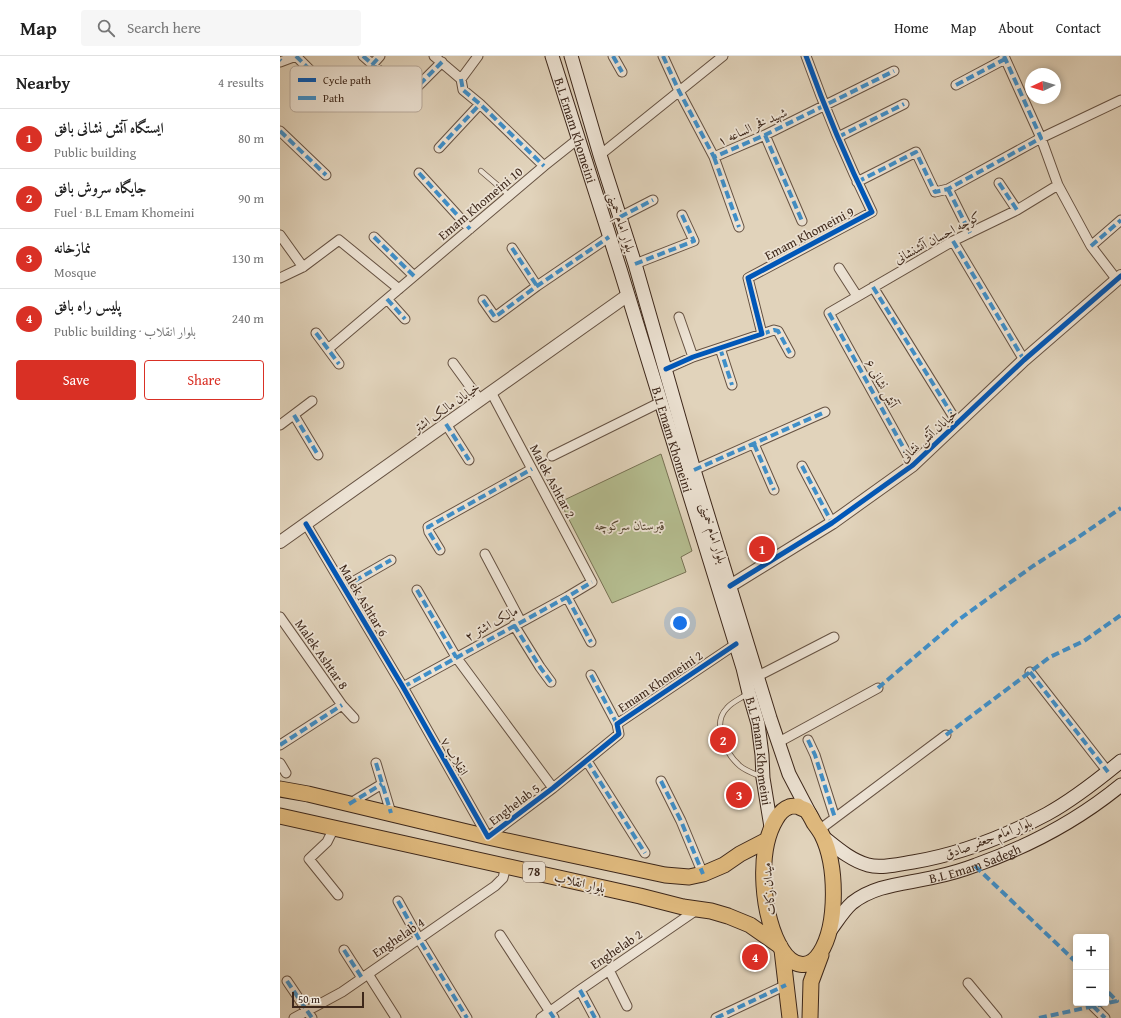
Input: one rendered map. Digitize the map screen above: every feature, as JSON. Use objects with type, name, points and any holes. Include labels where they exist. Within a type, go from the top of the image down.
[{"type":"main road","name":"B.L Emam Khomeini","points":[[552,56],[661,402],[696,496]]},
{"type":"main road","name":"بلوار امام خمینی","points":[[571,56],[666,369],[694,470],[696,496],[706,529],[730,586],[789,774],[818,829]]},
{"type":"main road","name":"B.L Emam Khomeini","points":[[706,529],[758,724],[769,834]]},
{"type":"main road","name":"بلوار امام جعفر صادق","points":[[818,829],[843,853],[868,866],[897,865],[931,859],[969,848],[1011,832],[1048,813],[1089,787],[1121,761]]},
{"type":"main road","name":"B.L Emam Sadegh","points":[[829,932],[851,904],[873,890],[935,877],[975,866],[1018,849],[1057,830],[1100,802],[1121,785]]},
{"type":"main road","name":"بلوار انقلاب","points":[[280,789],[666,875],[690,877],[703,874],[724,865],[769,834]]},
{"type":"main road","name":"میدان زکات","points":[[798,806],[807,811],[818,829],[828,853],[832,873],[832,914],[829,932],[824,948],[817,958],[809,964],[800,965],[791,960],[781,948],[769,918],[764,877],[769,834],[780,813],[788,807],[798,806]]},
{"type":"main road","name":"بلوار انقلاب","points":[[280,816],[728,916],[750,925],[781,948]]},
{"type":"main road","points":[[542,874],[551,870],[554,860],[547,849]]},
{"type":"main road","points":[[575,881],[566,871],[567,862],[578,856]]},
{"type":"main road","points":[[897,865],[893,869],[893,875],[895,880],[901,883]]},
{"type":"main road","name":"78","points":[[781,948],[790,1018]]},
{"type":"main road","name":"78","points":[[810,1018],[811,982],[824,948]]},
{"type":"street","points":[[280,61],[296,56],[306,66]]},
{"type":"street","points":[[363,56],[372,65],[380,56]]},
{"type":"street","points":[[434,56],[461,79],[463,90],[480,104],[544,166]]},
{"type":"street","points":[[461,79],[478,56]]},
{"type":"street","points":[[613,56],[622,72]]},
{"type":"street","name":"شهید فخر الساعه ۱","points":[[663,56],[679,91],[714,157],[765,135],[894,72]]},
{"type":"street","points":[[600,155],[723,56]]},
{"type":"street","name":"Emam Khomeini 9","points":[[762,334],[748,278],[872,212],[857,182],[824,106],[806,56]]},
{"type":"street","points":[[956,85],[1004,58],[1041,138],[1058,185],[1091,246],[1119,278]]},
{"type":"street","points":[[422,82],[442,62]]},
{"type":"street","points":[[857,182],[916,152],[935,192],[948,189],[1041,138],[1121,100]]},
{"type":"street","points":[[439,148],[480,104]]},
{"type":"street","points":[[838,137],[904,104]]},
{"type":"street","points":[[280,131],[326,175]]},
{"type":"street","points":[[765,135],[802,221]]},
{"type":"street","name":"Emam Khomeini 10","points":[[328,349],[509,195],[578,139]]},
{"type":"street","points":[[714,157],[739,227]]},
{"type":"street","points":[[419,174],[470,229]]},
{"type":"street","points":[[999,183],[1017,210]]},
{"type":"street","name":"کوچه احسان آتشنشانی","points":[[829,313],[953,241],[1017,210],[1058,185]]},
{"type":"street","points":[[948,189],[970,233]]},
{"type":"street","points":[[620,217],[653,200]]},
{"type":"street","points":[[635,264],[694,241],[682,214]]},
{"type":"street","points":[[1091,246],[1121,220]]},
{"type":"street","points":[[280,236],[303,267]]},
{"type":"street","points":[[374,237],[414,276]]},
{"type":"street","points":[[483,300],[495,317],[537,286],[610,237]]},
{"type":"street","points":[[280,278],[303,267],[340,240],[399,289]]},
{"type":"street","points":[[953,241],[1024,360]]},
{"type":"street","points":[[512,248],[537,286]]},
{"type":"street","points":[[839,268],[857,296]]},
{"type":"street","name":"خیابان آتش نشانی","points":[[730,586],[832,523],[913,465],[1024,360],[1119,278]]},
{"type":"street","points":[[873,287],[958,424]]},
{"type":"street","name":"خیابان مالک اشتر","points":[[280,542],[628,295]]},
{"type":"street","points":[[387,299],[405,319]]},
{"type":"street","name":"آتش نشانی ۶","points":[[829,313],[913,465]]},
{"type":"street","points":[[679,317],[693,357]]},
{"type":"street","points":[[666,369],[693,357],[774,330],[778,331],[790,353]]},
{"type":"street","points":[[316,333],[339,364]]},
{"type":"street","points":[[720,348],[732,385]]},
{"type":"street","points":[[453,363],[480,400]]},
{"type":"street","name":"Malek Ashtar 2","points":[[491,392],[592,582],[567,597]]},
{"type":"street","points":[[280,426],[312,401]]},
{"type":"street","points":[[552,456],[661,402]]},
{"type":"street","points":[[694,470],[825,412]]},
{"type":"street","points":[[294,415],[318,455]]},
{"type":"street","points":[[446,424],[469,460]]},
{"type":"street","points":[[754,444],[774,490]]},
{"type":"street","points":[[802,466],[832,523]]},
{"type":"street","points":[[440,550],[429,532],[428,527],[532,469]]},
{"type":"street","name":"Malek Ashtar 6","points":[[306,524],[403,687]]},
{"type":"street","points":[[485,554],[540,668],[551,682]]},
{"type":"street","points":[[344,587],[391,560]]},
{"type":"street","points":[[417,590],[456,657],[553,788]]},
{"type":"street","points":[[567,597],[590,642]]},
{"type":"street","name":"مالک اشتر ۲","points":[[403,687],[517,623],[567,597]]},
{"type":"street","name":"Malek Ashtar 8","points":[[280,617],[342,705],[280,745]]},
{"type":"street","points":[[758,676],[834,637]]},
{"type":"street","name":"Emam Khomeini 2","points":[[553,788],[619,734],[617,724],[736,644]]},
{"type":"street","points":[[1030,672],[1108,772]]},
{"type":"street","points":[[591,674],[617,724]]},
{"type":"street","name":"انقلاب ۷","points":[[403,687],[488,836]]},
{"type":"street","points":[[779,742],[878,688]]},
{"type":"street","points":[[342,705],[354,718]]},
{"type":"street","points":[[818,829],[946,735]]},
{"type":"street","points":[[808,740],[815,755],[835,818]]},
{"type":"street","points":[[587,761],[645,853]]},
{"type":"street","points":[[280,763],[286,773]]},
{"type":"street","points":[[376,763],[391,814]]},
{"type":"street","points":[[661,782],[681,821],[703,874]]},
{"type":"street","points":[[349,804],[382,784]]},
{"type":"street","name":"Enghelab 5","points":[[488,836],[553,788]]},
{"type":"street","points":[[334,828],[327,842],[309,859],[338,895]]},
{"type":"street","name":"Enghelab 4","points":[[294,1018],[309,1015],[495,886],[502,878],[506,866]]},
{"type":"street","points":[[398,901],[419,939],[467,1018]]},
{"type":"street","name":"Enghelab 2","points":[[541,1018],[552,1015],[580,990],[698,909]]},
{"type":"street","points":[[500,935],[552,1015]]},
{"type":"street","points":[[344,950],[396,1018]]},
{"type":"street","points":[[609,970],[627,1006]]},
{"type":"street","points":[[287,981],[309,1015]]},
{"type":"street","points":[[968,983],[997,1018]]},
{"type":"street","points":[[716,1018],[786,985]]},
{"type":"street","points":[[580,990],[595,1018]]},
{"type":"street","points":[[1093,1006],[1105,1018]]},
{"type":"lane","points":[[481,171],[509,195]]},
{"type":"lane","points":[[749,693],[726,709],[722,716],[720,730],[731,756],[741,767],[763,778]]},
{"type":"green space","name":"قبرستان سرکوچه","points":[[661,454],[692,551],[681,557],[686,572],[612,603],[560,502]]},
{"type":"marked path","points":[[296,56],[306,66]]},
{"type":"marked path","points":[[363,56],[374,66]]},
{"type":"marked path","points":[[372,65],[380,56]]},
{"type":"marked path","points":[[613,56],[622,72]]},
{"type":"marked path","points":[[663,56],[679,91],[714,157],[765,135],[894,71]]},
{"type":"marked path","points":[[857,182],[916,152],[935,192],[948,189],[1041,138],[1004,56]]},
{"type":"marked path","points":[[956,85],[1005,59]]},
{"type":"marked path","points":[[422,82],[442,62]]},
{"type":"marked path","points":[[461,79],[463,90],[480,104],[544,166]]},
{"type":"marked path","points":[[439,148],[480,104]]},
{"type":"marked path","points":[[838,137],[904,104]]},
{"type":"marked path","points":[[280,131],[326,175]]},
{"type":"marked path","points":[[765,135],[802,221]]},
{"type":"marked path","points":[[714,157],[739,227]]},
{"type":"marked path","points":[[419,173],[470,229]]},
{"type":"marked path","points":[[999,183],[1017,210]]},
{"type":"marked path","points":[[948,189],[970,233]]},
{"type":"marked path","points":[[620,217],[653,200]]},
{"type":"marked path","points":[[635,264],[694,241],[682,215]]},
{"type":"marked path","points":[[1091,246],[1121,220]]},
{"type":"marked path","points":[[374,237],[414,276]]},
{"type":"marked path","points":[[483,300],[495,317],[537,286],[609,237]]},
{"type":"marked path","points":[[953,241],[1024,360]]},
{"type":"marked path","points":[[512,248],[537,286]]},
{"type":"marked path","points":[[873,287],[958,424]]},
{"type":"marked path","points":[[387,299],[405,319]]},
{"type":"marked path","points":[[829,313],[913,465]]},
{"type":"marked path","points":[[762,334],[774,330],[778,331],[790,353]]},
{"type":"marked path","points":[[316,333],[339,364]]},
{"type":"marked path","points":[[720,348],[732,385]]},
{"type":"marked path","points":[[694,470],[825,412]]},
{"type":"marked path","points":[[294,415],[318,455]]},
{"type":"marked path","points":[[446,424],[469,460]]},
{"type":"marked path","points":[[754,444],[774,490]]},
{"type":"marked path","points":[[802,466],[832,523]]},
{"type":"marked path","points":[[440,550],[429,532],[428,527],[532,469]]},
{"type":"marked path","points":[[878,688],[957,621],[1033,566],[1121,508]]},
{"type":"marked path","points":[[344,587],[391,560]]},
{"type":"marked path","points":[[403,687],[592,582]]},
{"type":"marked path","points":[[417,590],[456,657]]},
{"type":"marked path","points":[[567,597],[591,642]]},
{"type":"marked path","points":[[946,735],[1050,657],[1084,641],[1121,615]]},
{"type":"marked path","points":[[514,625],[551,682]]},
{"type":"marked path","points":[[1030,672],[1108,772]]},
{"type":"marked path","points":[[591,675],[617,724]]},
{"type":"marked path","points":[[280,745],[342,705]]},
{"type":"marked path","points":[[808,740],[815,755],[835,818]]},
{"type":"marked path","points":[[587,761],[645,853]]},
{"type":"marked path","points":[[376,763],[391,813]]},
{"type":"marked path","points":[[661,781],[681,821],[703,874]]},
{"type":"marked path","points":[[349,804],[382,784]]},
{"type":"marked path","points":[[975,866],[1073,959]]},
{"type":"marked path","points":[[398,901],[419,939],[467,1018]]},
{"type":"marked path","points":[[344,950],[362,978]]},
{"type":"marked path","points":[[287,981],[312,1018]]},
{"type":"marked path","points":[[716,1018],[786,985]]},
{"type":"marked path","points":[[580,990],[595,1018]]},
{"type":"marked path","points":[[1109,993],[1117,1001],[1109,1003]]},
{"type":"marked path","points":[[1093,1006],[1105,1018]]},
{"type":"marked path","points":[[1039,1018],[1094,1006]]},
{"type":"marked path","points":[[550,1012],[554,1018]]},
{"type":"cycle path","points":[[666,369],[693,357],[762,334],[748,278],[872,212],[837,135],[806,56]]},
{"type":"cycle path","points":[[730,586],[832,523],[913,465],[1024,360],[1121,276]]},
{"type":"cycle path","points":[[306,524],[403,687],[488,837],[553,788],[619,734],[617,724],[736,644]]},
{"type":"place","name":"ایستگاه آتش نشانی بافق","points":[[762,549]]},
{"type":"place","name":"جایگاه سروش بافق","points":[[723,740]]},
{"type":"place","name":"نمازخانه","points":[[739,795]]},
{"type":"place","name":"پلیس راه بافق","points":[[755,957]]}]
